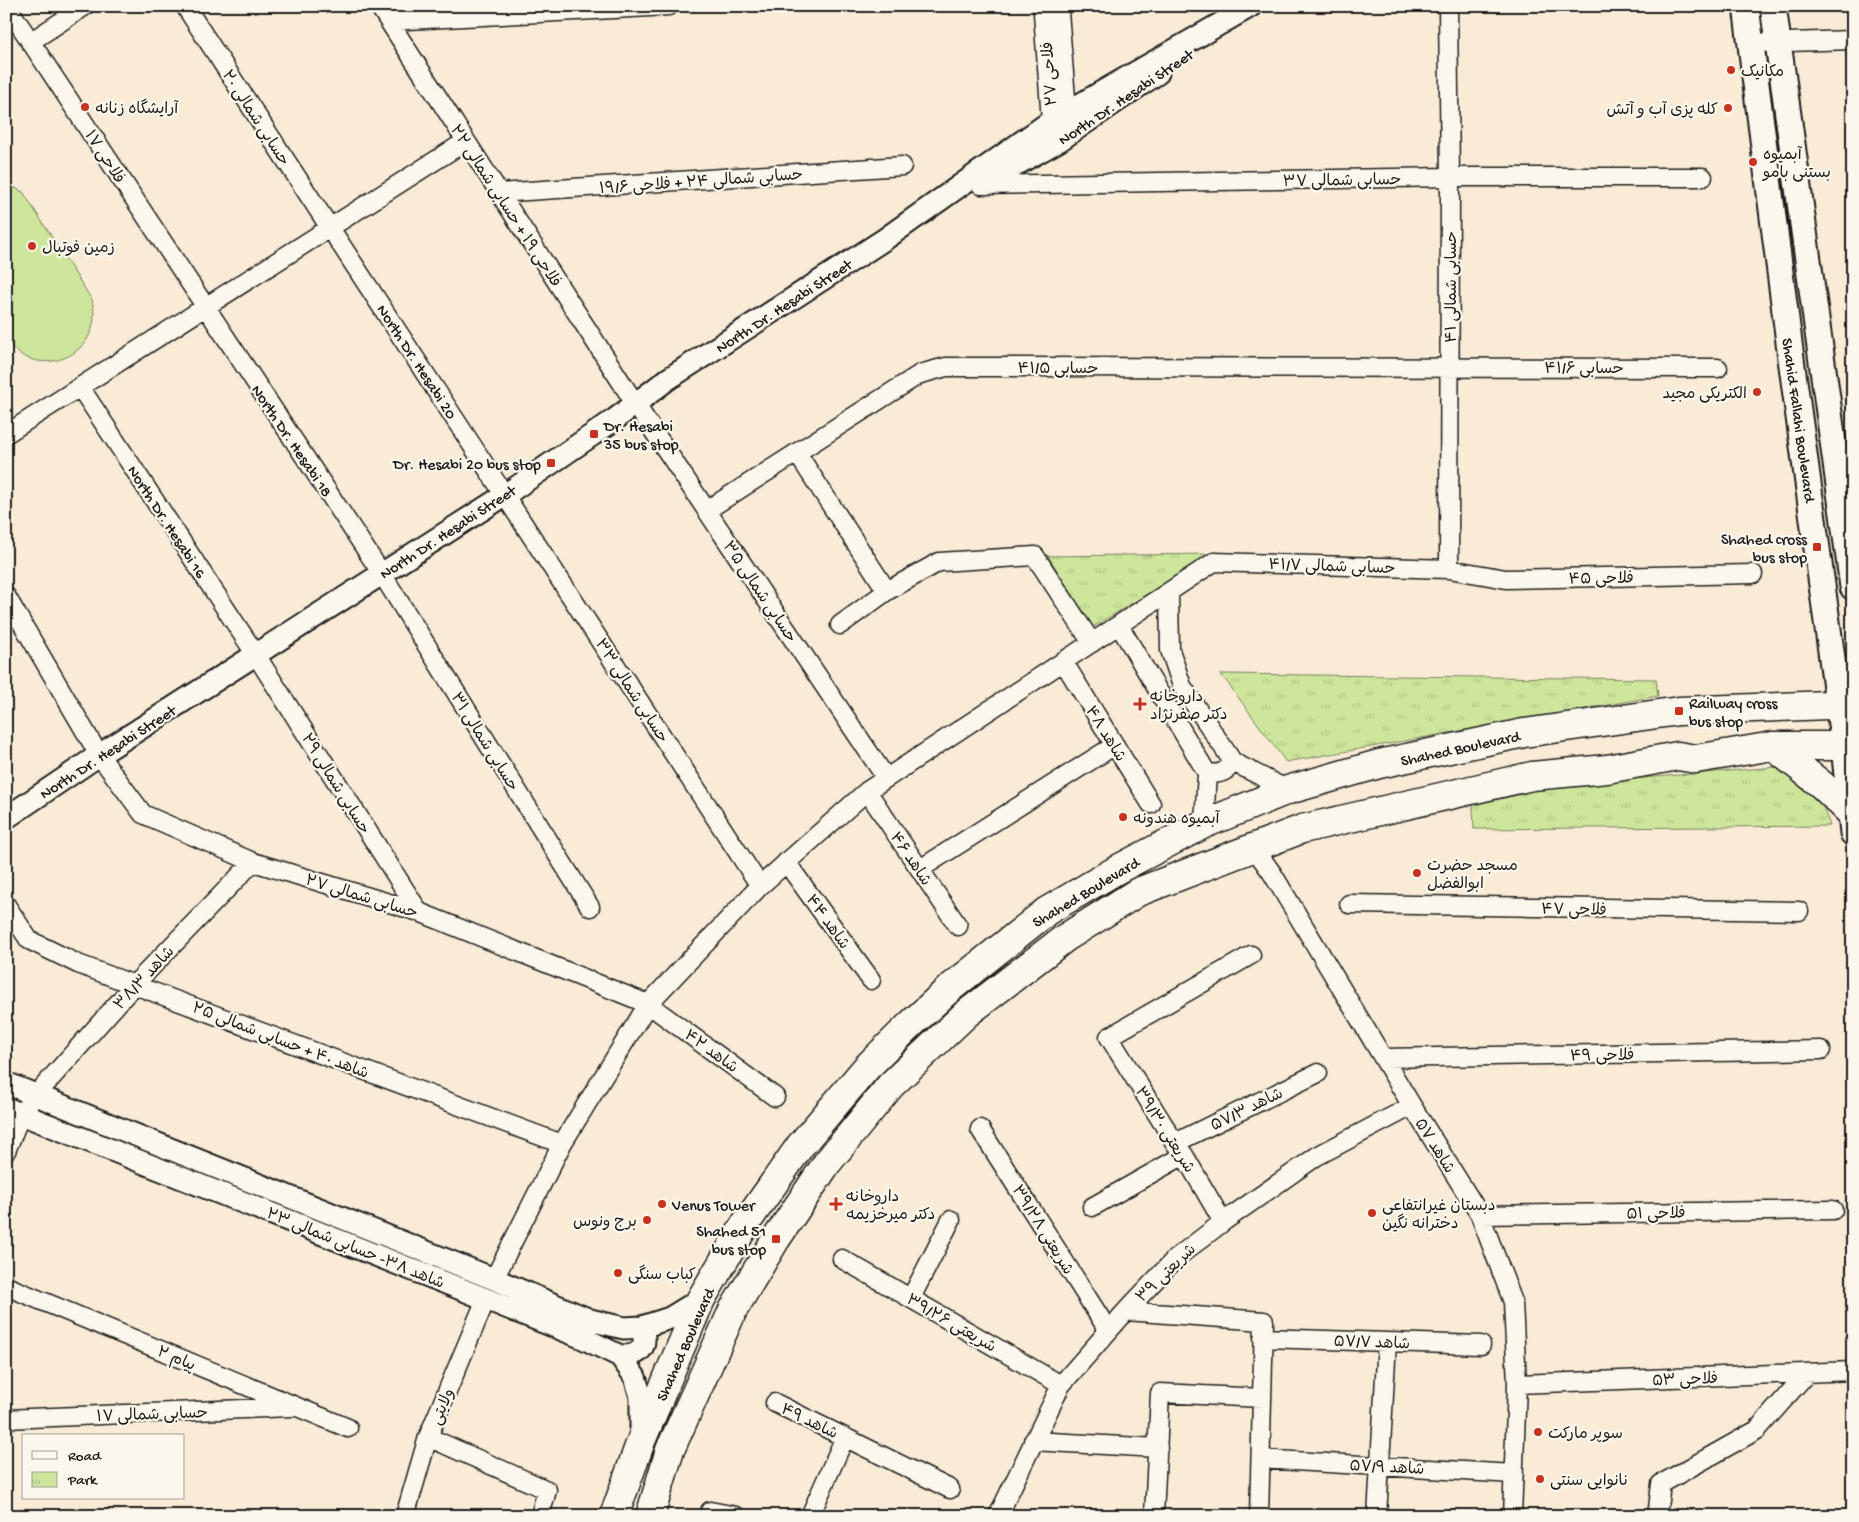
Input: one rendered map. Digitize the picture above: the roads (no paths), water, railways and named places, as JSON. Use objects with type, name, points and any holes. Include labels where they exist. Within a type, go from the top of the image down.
[{"type":"main road","name":"Shahid Fallahi Boulevard","points":[[1746,6],[1770,195],[1845,705],[1851,823]]},
{"type":"main road","name":"Shahid Fallahi Boulevard","points":[[1773,6],[1853,587]]},
{"type":"main road","name":"Shahed Boulevard","points":[[614,1516],[641,1441],[701,1299],[746,1223],[800,1146],[867,1067],[949,988],[1047,911],[1120,868],[1204,824],[1288,790],[1379,764],[1524,733],[1679,711],[1845,705]]},
{"type":"main road","name":"Shahed Boulevard","points":[[650,1516],[670,1450],[734,1310],[776,1239],[827,1163],[891,1085],[966,1014],[1065,938],[1138,892],[1302,830],[1532,776],[1607,769],[1678,756],[1696,759],[1773,746],[1848,746]]},
{"type":"main road","points":[[1773,746],[1822,784],[1851,823]]},
{"type":"street","name":"فلاحی ۱۷","points":[[7,6],[204,307]]},
{"type":"street","points":[[30,42],[85,6]]},
{"type":"street","name":"حسابی شمالی ۲۰","points":[[184,6],[330,228]]},
{"type":"street","points":[[384,14],[669,6]]},
{"type":"street","name":"فلاحی ۲۷","points":[[1044,6],[1043,13],[1059,115],[1066,136]]},
{"type":"street","name":"فلاحی ۲۷","points":[[1056,6],[1059,12],[1059,115]]},
{"type":"street","name":"North Dr. Hesabi Street","points":[[6,818],[99,755],[505,494],[636,405],[668,378],[885,239],[1059,115],[1252,6]]},
{"type":"street","name":"North Dr. Hesabi Street","points":[[885,239],[1066,136],[1257,6]]},
{"type":"street","name":"حسابی شمالی ۴۱","points":[[1448,6],[1450,177],[1449,569]]},
{"type":"street","name":"فلاحی ۱۹ + حسابی شمالی ۲۲","points":[[384,14],[636,405]]},
{"type":"street","points":[[1752,43],[1853,40]]},
{"type":"street","points":[[6,434],[466,141]]},
{"type":"street","name":"حسابی شمالی ۲۴ + فلاحی ۱۹/۶","points":[[499,193],[902,166]]},
{"type":"street","name":"حسابی شمالی ۳۷","points":[[981,185],[1450,177],[1703,177]]},
{"type":"street","name":"North Dr. Hesabi 20","points":[[330,228],[505,494]]},
{"type":"street","name":"North Dr. Hesabi 18","points":[[204,307],[382,574]]},
{"type":"street","name":"حسابی ۴۱/۶","points":[[1450,366],[1718,368]]},
{"type":"street","name":"حسابی ۴۱/۵","points":[[707,510],[920,374],[946,367],[1450,366]]},
{"type":"street","name":"North Dr. Hesabi 16","points":[[80,387],[256,655]]},
{"type":"street","name":"حسابی شمالی ۳۵","points":[[636,405],[886,778]]},
{"type":"street","points":[[797,453],[887,591]]},
{"type":"street","name":"حسابی شمالی ۳۳","points":[[505,494],[760,886]]},
{"type":"street","points":[[840,625],[887,591],[940,562],[1035,556],[1092,643]]},
{"type":"street","name":"حسابی شمالی ۴۱/۷","points":[[1168,592],[1214,562],[1449,569]]},
{"type":"street","name":"فلاحی ۴۵","points":[[1449,569],[1506,579],[1753,574]]},
{"type":"street","name":"حسابی شمالی ۳۱","points":[[382,574],[590,907]]},
{"type":"street","points":[[494,1279],[562,1144],[648,1004],[760,886],[867,791],[1168,592]]},
{"type":"street","points":[[1168,592],[1170,650],[1182,686],[1233,762],[1288,790]]},
{"type":"street","name":"حسابی شمالی ۲۷","points":[[6,596],[99,755],[143,814],[253,862],[419,912],[648,1004]]},
{"type":"street","points":[[1119,625],[1207,773],[1204,824]]},
{"type":"street","name":"حسابی شمالی ۲۹","points":[[256,655],[419,912]]},
{"type":"street","name":"شاهد ۴۸","points":[[1063,662],[1151,804]]},
{"type":"street","points":[[920,869],[1115,745]]},
{"type":"street","points":[[1207,773],[1213,774],[1225,771],[1233,762]]},
{"type":"street","name":"شاهد ۴۶","points":[[867,791],[958,926]]},
{"type":"street","name":"شاهد ۵۷","points":[[1254,848],[1272,873],[1480,1215],[1513,1302],[1517,1384],[1512,1516]]},
{"type":"street","name":"شاهد ۳۸/۳","points":[[6,1151],[14,1111],[36,1095],[135,984],[253,862]]},
{"type":"street","name":"شاهد ۴۴","points":[[786,862],[871,980]]},
{"type":"street","name":"فلاحی ۴۷","points":[[1349,904],[1799,911]]},
{"type":"street","name":"شاهد ۴۰ + حسابی شمالی ۲۵","points":[[10,911],[29,940],[78,964],[562,1144]]},
{"type":"street","name":"شریعتی ۳۹/۳۰","points":[[1223,1222],[1109,1037],[1251,955]]},
{"type":"street","name":"شاهد ۴۲","points":[[648,1004],[775,1097]]},
{"type":"street","name":"فلاحی ۴۹","points":[[1384,1058],[1820,1050]]},
{"type":"street","name":"شاهد ۵۷/۳","points":[[1092,1208],[1179,1149],[1318,1073]]},
{"type":"street","name":"شاهد ۳۸- حسابی شمالی ۲۳","points":[[6,1083],[494,1279],[590,1320],[624,1328],[642,1327],[670,1318],[701,1299]]},
{"type":"street","name":"شریعتی ۳۹","points":[[998,1516],[1061,1385],[1108,1330],[1176,1258],[1223,1222],[1317,1156],[1412,1106]]},
{"type":"street","name":"شاهد ۳۸- حسابی شمالی ۲۳","points":[[14,1111],[583,1338],[620,1356],[635,1377],[640,1397],[641,1441]]},
{"type":"street","name":"شریعتی ۳۹/۲۸","points":[[980,1128],[1108,1330]]},
{"type":"street","name":"فلاحی ۵۱","points":[[1480,1215],[1833,1210]]},
{"type":"street","points":[[911,1298],[951,1220]]},
{"type":"street","name":"شریعتی ۳۹/۲۶","points":[[842,1259],[1061,1385]]},
{"type":"street","name":"پیام ۲","points":[[6,1286],[348,1428]]},
{"type":"street","name":"ولایتی","points":[[405,1516],[428,1437],[486,1299]]},
{"type":"street","points":[[1126,1311],[1264,1320],[1259,1516]]},
{"type":"street","points":[[620,1356],[632,1356],[641,1349],[645,1338],[642,1327]]},
{"type":"street","name":"شاهد ۵۷/۷","points":[[1263,1338],[1481,1345]]},
{"type":"street","points":[[1377,1516],[1387,1342]]},
{"type":"street","name":"فلاحی ۵۳","points":[[1517,1384],[1853,1371]]},
{"type":"street","points":[[1658,1516],[1662,1484],[1757,1430],[1807,1373]]},
{"type":"street","points":[[1154,1516],[1160,1393],[1262,1398]]},
{"type":"street","name":"شاهد ۴۹","points":[[775,1403],[950,1488]]},
{"type":"street","name":"حسابی شمالی ۱۷","points":[[6,1419],[297,1407]]},
{"type":"street","points":[[428,1437],[547,1490],[540,1516]]},
{"type":"street","points":[[810,1516],[845,1437]]},
{"type":"street","points":[[1033,1441],[1158,1448]]},
{"type":"street","name":"شاهد ۵۷/۹","points":[[1261,1459],[1514,1474]]},
{"type":"street","points":[[710,1511],[736,1516]]},
{"type":"place","name":"مکانیک","points":[[1731,70]]},
{"type":"place","name":"آرایشگاه زنانه","points":[[85,107]]},
{"type":"place","name":"کله پزی آب و آتش","points":[[1728,108]]},
{"type":"place","name":"آبمیوه بستنی بامو","points":[[1753,162]]},
{"type":"place","name":"زمین فوتبال","points":[[32,246]]},
{"type":"place","name":"الکتریکی مجید","points":[[1757,392]]},
{"type":"place","name":"Dr. Hesabi 35 bus stop","points":[[594,434]]},
{"type":"place","name":"Dr. Hesabi 20 bus stop","points":[[551,463]]},
{"type":"place","name":"Shahed cross bus stop","points":[[1817,547]]},
{"type":"place","name":"داروخانه دکتر صفرنژاد","points":[[1140,704]]},
{"type":"place","name":"Railway cross bus stop","points":[[1679,711]]},
{"type":"place","name":"آبمیوه هندونه","points":[[1123,817]]},
{"type":"place","name":"مسجد حضرت ابوالفضل","points":[[1417,873]]},
{"type":"place","name":"Venus Tower","points":[[662,1204]]},
{"type":"place","name":"داروخانه دکتر میرخزیمه","points":[[836,1204]]},
{"type":"place","name":"دبستان غیرانتفاعی دخترانه نگین","points":[[1372,1213]]},
{"type":"place","name":"برج ونوس","points":[[647,1220]]},
{"type":"place","name":"Shahed 51 bus stop","points":[[776,1239]]},
{"type":"place","name":"کباب سنگی","points":[[618,1273]]},
{"type":"place","name":"سوپر مارکت","points":[[1538,1432]]},
{"type":"place","name":"نانوایی سنتی","points":[[1540,1479]]}]
